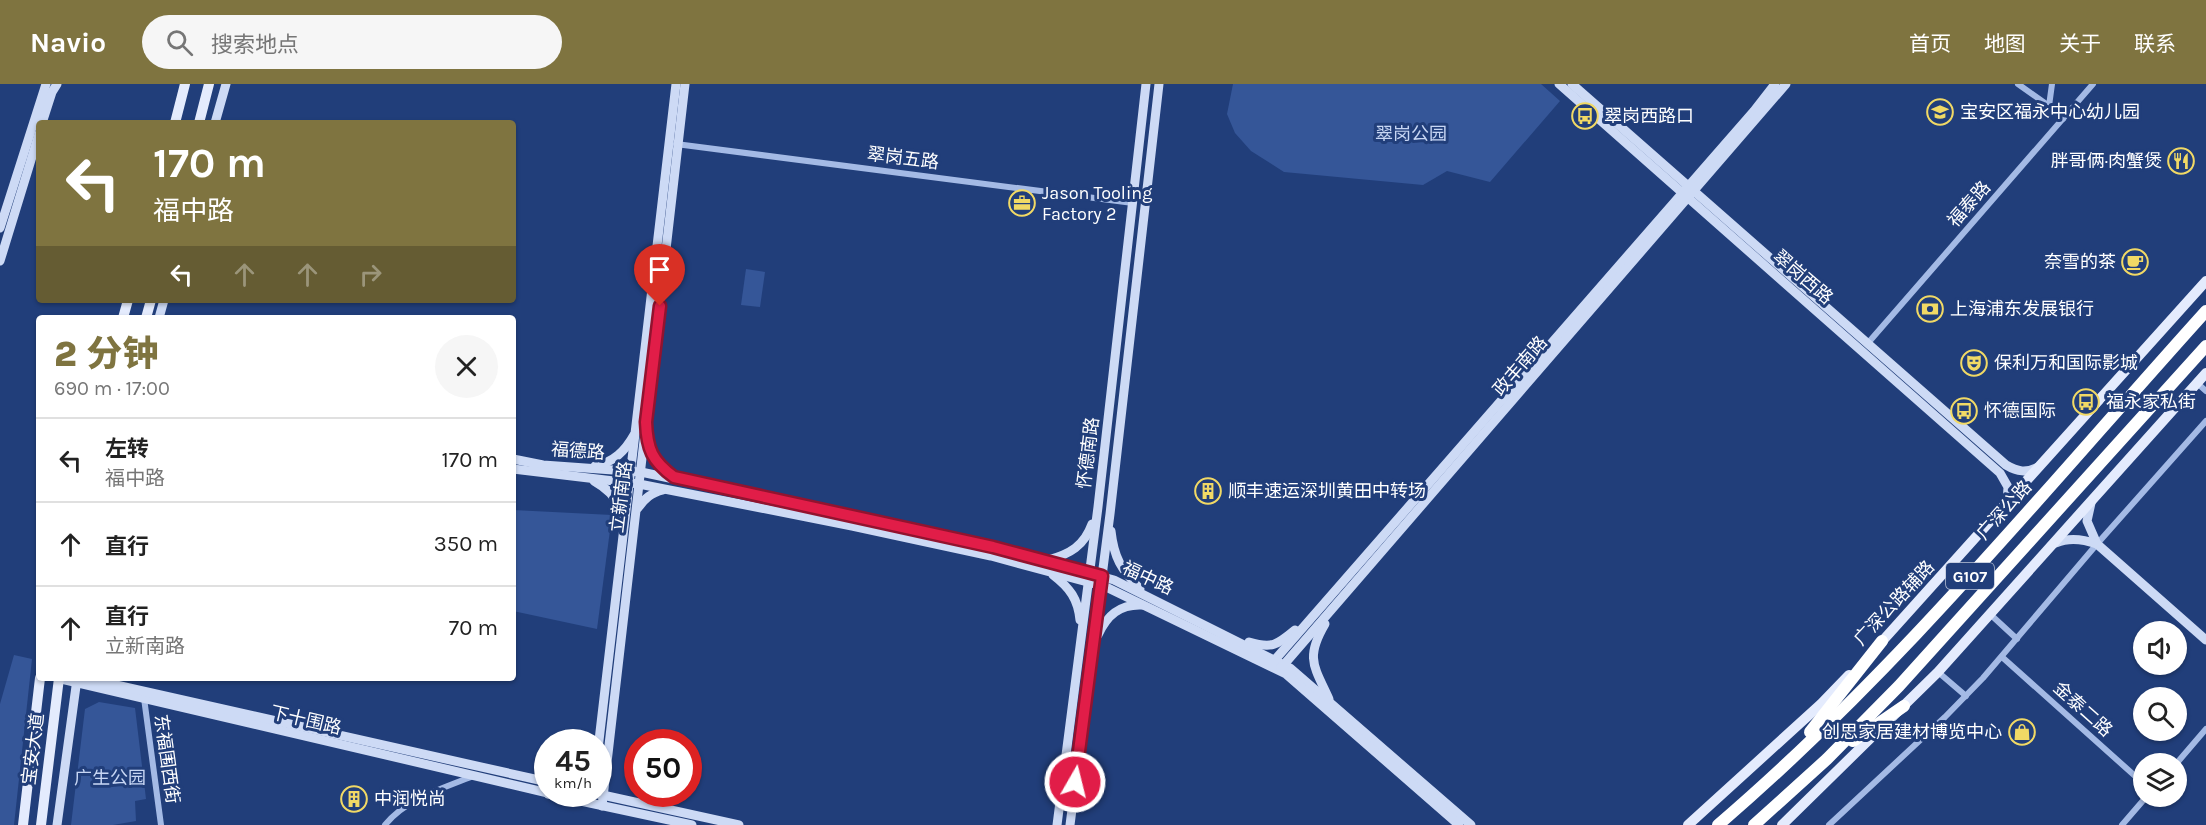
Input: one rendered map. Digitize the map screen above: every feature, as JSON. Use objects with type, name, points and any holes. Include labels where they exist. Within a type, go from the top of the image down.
[{"type":"highway","points":[[2185,334],[2206,302]]},
{"type":"highway","name":"广深公路","points":[[1718,825],[1781,769],[1902,651],[2206,310]]},
{"type":"highway","name":"G107","points":[[1754,825],[1827,759],[1899,686],[2206,345]]},
{"type":"highway","points":[[1781,769],[1882,641]]},
{"type":"highway","points":[[1827,759],[1904,706]]},
{"type":"main road","points":[[0,228],[46,84]]},
{"type":"main road","points":[[43,120],[57,84]]},
{"type":"main road","points":[[176,120],[185,84]]},
{"type":"main road","points":[[200,120],[209,84]]},
{"type":"main road","points":[[216,120],[226,84]]},
{"type":"main road","name":"立新南路","points":[[674,144],[676,84]]},
{"type":"main road","name":"立新南路","points":[[606,729],[636,516],[636,471],[674,144],[685,84]]},
{"type":"main road","name":"怀德南路","points":[[1057,825],[1098,507],[1146,84]]},
{"type":"main road","name":"怀德南路","points":[[1070,825],[1110,514],[1159,84]]},
{"type":"main road","name":"翠岗西路","points":[[1558,84],[1868,344],[1987,455],[2008,486],[2007,503]]},
{"type":"main road","name":"翠岗西路","points":[[1572,84],[1688,192],[1987,455],[2023,472],[2040,466]]},
{"type":"main road","name":"政丰南路","points":[[1277,665],[1340,600],[1688,192],[1775,84]]},
{"type":"main road","name":"政丰南路","points":[[1277,665],[1357,566],[1786,84]]},
{"type":"main road","points":[[0,261],[36,144]]},
{"type":"main road","name":"广深公路辅路","points":[[1689,825],[1821,704],[1882,641],[2206,281]]},
{"type":"main road","points":[[1782,825],[1938,672],[2206,373]]},
{"type":"main road","points":[[583,468],[599,466],[614,460],[626,449],[642,420]]},
{"type":"main road","points":[[642,420],[652,454],[661,468],[674,477],[691,482]]},
{"type":"main road","name":"福德路","points":[[516,460],[543,465],[636,471]]},
{"type":"main road","name":"福德路","points":[[516,469],[635,483]]},
{"type":"main road","name":"福中路","points":[[636,471],[977,543],[1045,561],[1089,578]]},
{"type":"main road","points":[[587,477],[605,487],[613,495],[623,515],[625,529]]},
{"type":"main road","name":"立新南路","points":[[600,729],[625,529],[635,483]]},
{"type":"main road","name":"福中路","points":[[635,483],[952,547],[1049,572],[1089,578],[1146,595],[1233,638],[1277,665],[1329,702],[1471,825]]},
{"type":"main road","points":[[636,516],[644,499],[651,494],[669,490]]},
{"type":"main road","points":[[2091,501],[2087,521],[2097,544],[2206,640]]},
{"type":"main road","points":[[1045,561],[1070,553],[1081,545],[1089,534],[1098,507]]},
{"type":"main road","points":[[1110,514],[1116,558],[1120,567],[1146,595]]},
{"type":"main road","points":[[2056,543],[2064,539],[2073,539],[2097,544]]},
{"type":"main road","points":[[1233,638],[1271,646],[1279,643],[1295,630],[1342,575],[1357,566]]},
{"type":"main road","points":[[1049,572],[1070,589],[1077,601],[1082,638]]},
{"type":"main road","name":"福中路","points":[[1101,581],[1147,606],[1277,665],[1460,825]]},
{"type":"main road","points":[[1329,702],[1312,654],[1314,642],[1340,600]]},
{"type":"main road","points":[[1092,651],[1102,625],[1113,613],[1133,605],[1147,606]]},
{"type":"main road","name":"宝安大道","points":[[23,825],[30,748],[40,681]]},
{"type":"main road","name":"宝安大道","points":[[41,825],[58,681]]},
{"type":"main road","points":[[57,825],[79,681]]},
{"type":"main road","name":"下十围路","points":[[83,681],[144,698],[534,790]]},
{"type":"main road","name":"下十围路","points":[[84,681],[534,779]]},
{"type":"main road","name":"下十围路","points":[[612,799],[739,825]]},
{"type":"main road","name":"下十围路","points":[[607,807],[692,825]]},
{"type":"street","points":[[2018,84],[2063,119]]},
{"type":"street","points":[[2049,106],[2052,84]]},
{"type":"street","name":"福泰路","points":[[1868,344],[2093,84]]},
{"type":"street","name":"翠岗五路","points":[[674,144],[1133,203]]},
{"type":"street","points":[[2197,383],[2206,391]]},
{"type":"street","points":[[1829,825],[1966,696],[2206,421]]},
{"type":"street","points":[[1991,615],[2018,639]]},
{"type":"street","name":"金泰二路","points":[[2002,657],[2133,774]]},
{"type":"street","points":[[1938,672],[1966,696]]},
{"type":"street","name":"东福围西街","points":[[144,698],[161,825]]},
{"type":"street","points":[[2185,753],[2206,729]]},
{"type":"street","points":[[386,825],[397,812],[413,801],[473,776]]},
{"type":"street","points":[[2122,825],[2138,807]]},
{"type":"green space","name":"翠岗公园","points":[[1233,84],[1541,84],[1560,101],[1490,182],[1447,171],[1423,185],[1284,172],[1251,151],[1235,133],[1227,114]]},
{"type":"green space","points":[[746,269],[765,272],[760,307],[741,305]]},
{"type":"green space","points":[[516,510],[612,515],[597,629],[516,612]]},
{"type":"green space","points":[[14,655],[32,659],[14,825],[0,825],[0,704]]},
{"type":"green space","name":"广生公园","points":[[99,702],[135,708],[146,799],[135,801],[136,821],[113,825],[71,825],[85,709]]},
{"type":"place","name":"宝安区福永中心幼儿园","points":[[1940,112]]},
{"type":"place","name":"翠岗西路口","points":[[1585,116]]},
{"type":"place","name":"胖哥俩·肉蟹煲","points":[[2181,161]]},
{"type":"place","name":"Jason Tooling Factory 2","points":[[1022,203]]},
{"type":"place","name":"奈雪的茶","points":[[2135,262]]},
{"type":"place","name":"上海浦东发展银行","points":[[1930,309]]},
{"type":"place","name":"保利万和国际影城","points":[[1974,363]]},
{"type":"place","name":"福永家私街","points":[[2086,402]]},
{"type":"place","name":"怀德国际","points":[[1964,411]]},
{"type":"place","name":"顺丰速运深圳黄田中转场","points":[[1208,491]]},
{"type":"place","name":"创思家居建材博览中心","points":[[2022,732]]},
{"type":"place","name":"中润悦尚","points":[[354,799]]},
{"type":"route","points":[[660,306],[646,422],[647,439],[652,454],[661,468],[674,477],[993,547],[1102,576],[1075,782]]}]
